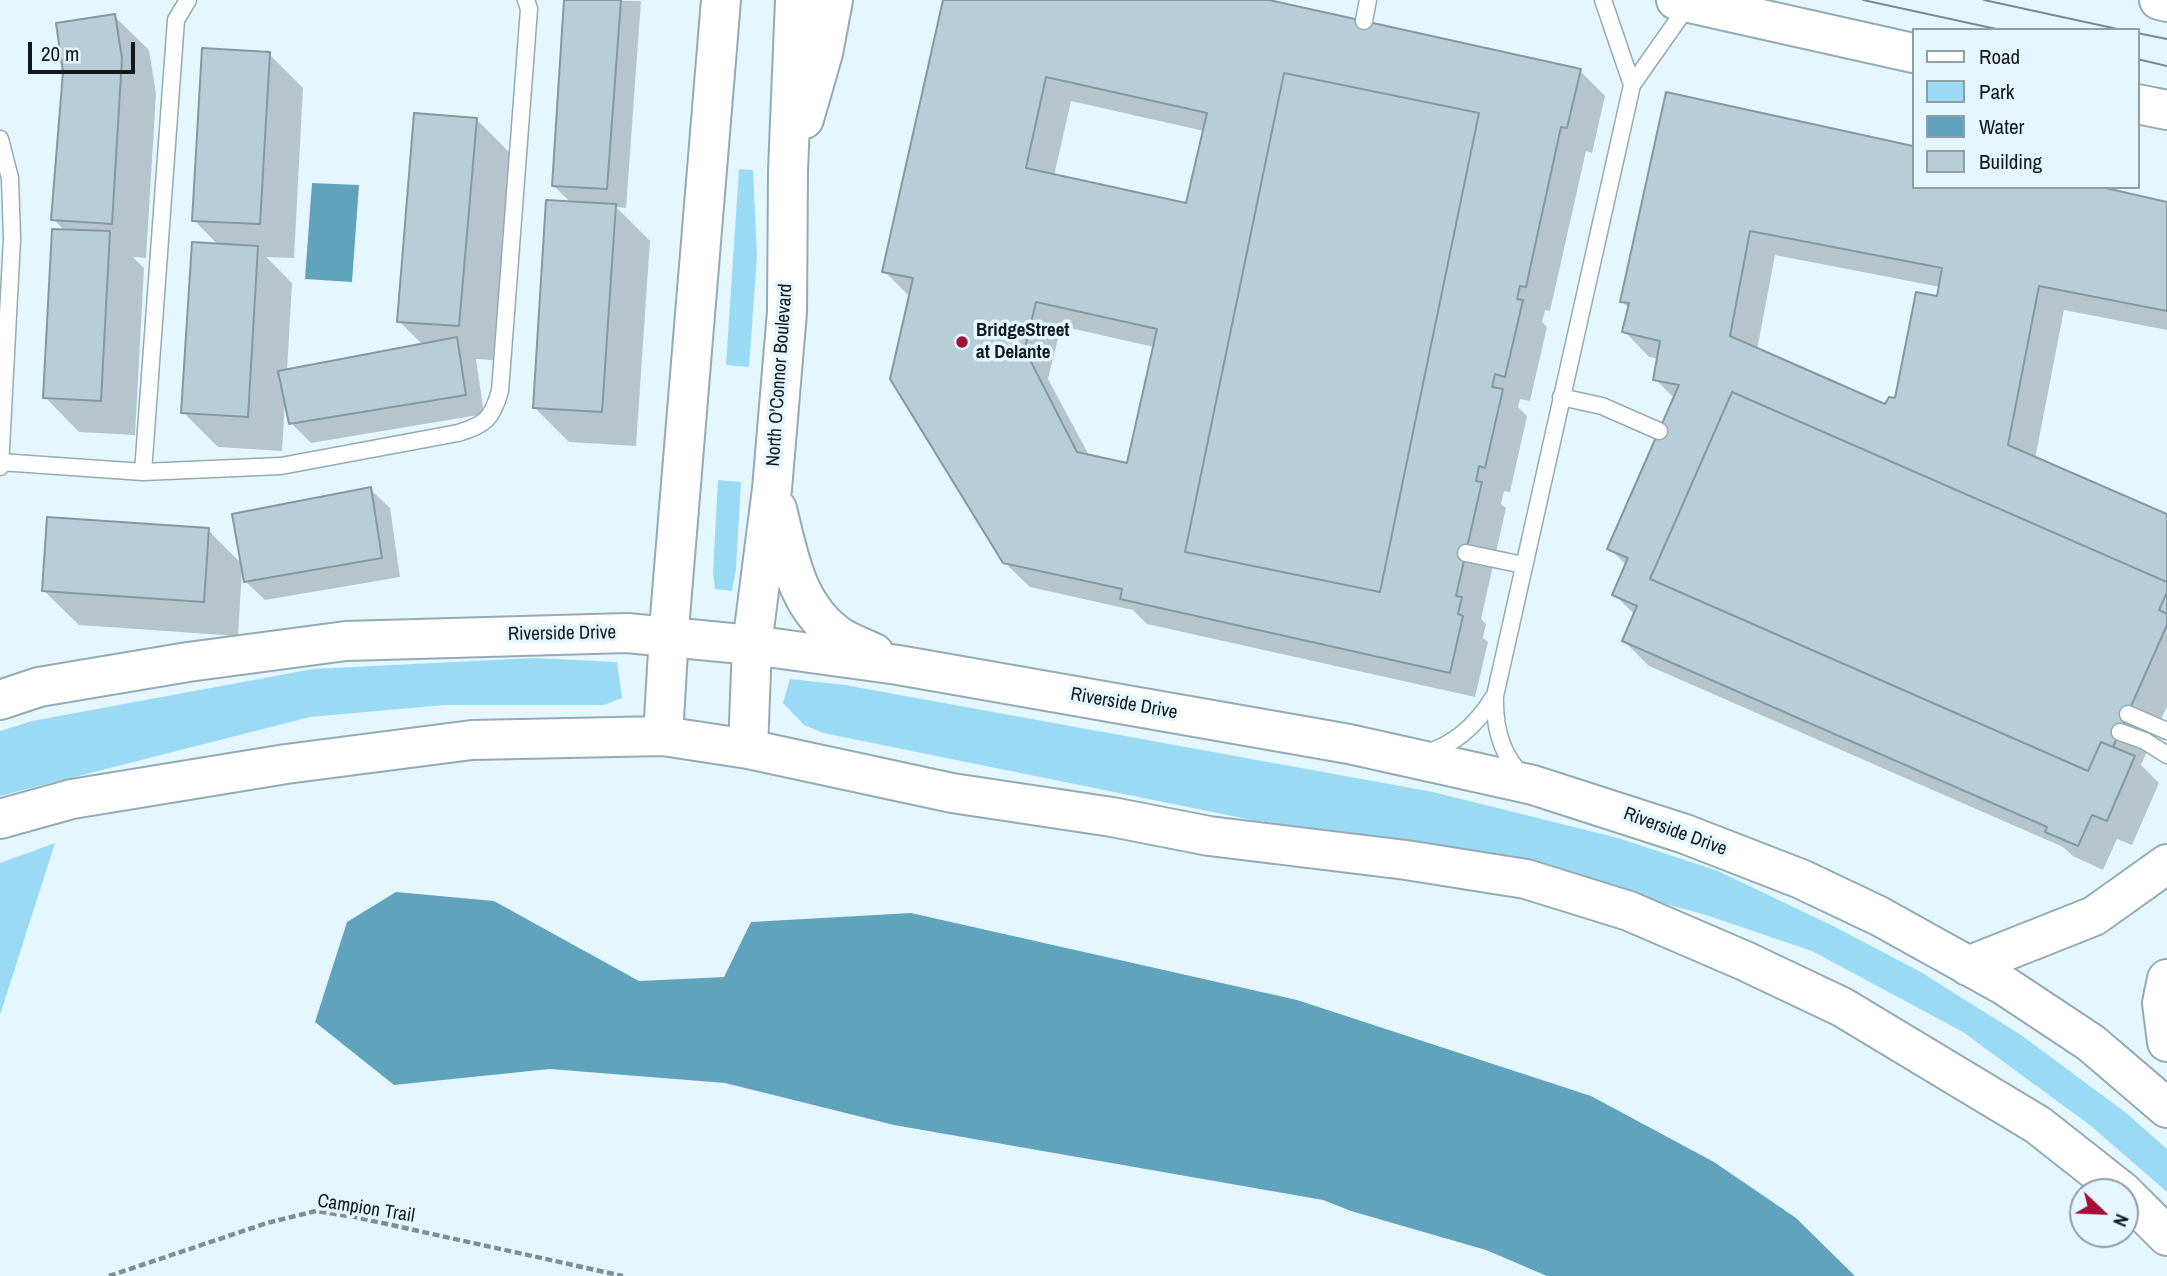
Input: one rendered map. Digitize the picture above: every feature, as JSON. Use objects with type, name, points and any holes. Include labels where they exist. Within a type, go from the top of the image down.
[{"type":"main road","points":[[663,736],[720,0]]},
{"type":"main road","name":"North O'Connor Boulevard","points":[[748,749],[752,645],[772,489],[787,312],[788,172],[795,0]]},
{"type":"main road","points":[[788,172],[823,52],[833,0]]},
{"type":"main road","points":[[2159,0],[2167,2]]},
{"type":"main road","points":[[1683,1],[1912,53]]},
{"type":"main road","points":[[2139,104],[2167,110]]},
{"type":"main road","points":[[772,489],[794,575],[811,610],[840,637],[898,665]]},
{"type":"main road","name":"Riverside Drive","points":[[0,698],[39,687],[345,641],[627,633],[752,645],[898,665],[1349,744],[1533,785],[1685,834],[1801,879],[1879,916],[2005,986],[2091,1043],[2167,1108]]},
{"type":"main road","points":[[0,819],[85,797],[286,764],[472,740],[663,736],[748,749],[951,793],[1112,817],[1209,836],[1406,860],[1526,879],[1629,912],[1745,961],[1842,1007],[2038,1125],[2105,1178]]},
{"type":"main road","points":[[1968,966],[2094,916],[2167,864]]},
{"type":"main road","points":[[2167,979],[2162,1003],[2167,1042]]},
{"type":"main road","points":[[2139,1208],[2167,1236]]},
{"type":"lane","points":[[143,472],[176,20],[188,0]]},
{"type":"lane","points":[[0,139],[10,178],[12,239],[0,465],[143,472],[281,466],[458,433],[480,426],[495,408],[500,391],[529,9],[526,0]]},
{"type":"lane","points":[[1364,21],[1368,0]]},
{"type":"lane","points":[[1603,0],[1632,85]]},
{"type":"lane","points":[[1533,785],[1516,769],[1503,750],[1494,714],[1495,696],[1632,85],[1683,1]]},
{"type":"lane","points":[[1560,397],[1602,407],[1659,431]]},
{"type":"lane","points":[[1466,553],[1523,565]]},
{"type":"lane","points":[[1406,757],[1429,753],[1468,731],[1483,715],[1495,696]]},
{"type":"lane","points":[[2128,714],[2167,731]]},
{"type":"lane","points":[[2120,732],[2145,741],[2167,755]]},
{"type":"path","name":"Campion Trail","points":[[109,1276],[267,1223],[316,1211],[355,1217],[623,1276]]},
{"type":"green space","points":[[739,169],[753,170],[757,257],[749,367],[726,365]]},
{"type":"green space","points":[[718,480],[741,482],[736,569],[732,591],[715,589],[713,573]]},
{"type":"green space","points":[[534,658],[617,662],[622,698],[604,705],[444,705],[310,717],[0,796],[0,731],[32,721],[313,669]]},
{"type":"green space","points":[[790,679],[845,685],[1433,792],[1618,838],[1718,871],[1919,971],[2021,1035],[2125,1112],[2167,1149],[2167,1192],[2091,1126],[1963,1032],[1812,951],[1703,914],[1554,874],[1437,848],[1252,820],[823,733],[804,725],[783,703]]},
{"type":"green space","points":[[55,843],[0,1015],[0,863]]},
{"type":"water","points":[[312,183],[359,185],[352,282],[305,279]]},
{"type":"water","points":[[396,892],[494,901],[639,981],[724,977],[751,922],[911,913],[1297,1000],[1591,1096],[1714,1162],[1796,1218],[1855,1276],[1547,1276],[1486,1250],[1351,1211],[1323,1200],[894,1125],[725,1083],[550,1069],[394,1085],[315,1022],[347,922]]},
{"type":"building","points":[[564,0],[621,0],[607,189],[552,186]]},
{"type":"building","name":"BridgeStreet at Delante","points":[[943,0],[1269,0],[1581,69],[1567,128],[1561,127],[1526,287],[1520,286],[1517,299],[1523,300],[1505,377],[1495,374],[1492,387],[1503,389],[1485,468],[1479,466],[1476,481],[1482,482],[1456,596],[1462,597],[1458,614],[1463,616],[1450,673],[1120,599],[1122,589],[1003,563],[890,379],[913,278],[882,272]],"holes":[[[1284,73],[1479,113],[1380,592],[1185,552]],[[1046,77],[1207,113],[1186,203],[1026,168]],[[1036,302],[1157,329],[1127,463],[1077,452],[1028,356],[1023,356]]]},
{"type":"building","points":[[115,14],[122,58],[112,224],[51,220],[63,72],[56,23]]},
{"type":"building","points":[[202,48],[270,52],[260,224],[192,221]]},
{"type":"building","points":[[1284,73],[1479,113],[1380,592],[1185,552]]},
{"type":"building","points":[[1666,92],[1912,146],[1912,189],[2110,189],[2167,202],[2167,311],[2039,286],[2008,445],[2167,514],[2167,582],[1732,392],[1650,579],[2088,771],[2101,742],[2135,756],[2107,821],[2092,815],[2078,846],[2045,832],[2047,827],[1622,641],[1637,606],[1612,595],[1628,558],[1607,549],[1679,385],[1653,380],[1660,341],[1622,332],[1629,303],[1620,302]],"holes":[[[1750,231],[1942,268],[1937,296],[1916,292],[1895,398],[1889,397],[1885,404],[1730,336]]]},
{"type":"building","points":[[414,113],[477,118],[459,326],[397,322]]},
{"type":"building","points":[[546,200],[616,204],[602,412],[533,408]]},
{"type":"building","points":[[52,229],[110,231],[101,401],[43,398]]},
{"type":"building","points":[[192,242],[258,246],[248,417],[181,413]]},
{"type":"building","points":[[457,337],[466,395],[289,424],[278,371]]},
{"type":"building","points":[[1732,392],[2167,582],[2167,592],[2159,610],[2167,614],[2167,625],[2113,747],[2101,742],[2088,771],[1650,579]]},
{"type":"building","points":[[371,487],[382,558],[244,582],[232,514]]},
{"type":"building","points":[[47,517],[209,528],[204,602],[42,591]]},
{"type":"building","points":[[2167,592],[2167,614],[2159,610]]},
{"type":"tram line","points":[[1863,0],[1992,28]]},
{"type":"tram line","points":[[1984,0],[2113,28]]},
{"type":"tram line","points":[[2139,33],[2167,39]]},
{"type":"tram line","points":[[2139,59],[2167,66]]},
{"type":"place","name":"BridgeStreet at Delante","points":[[962,342]]}]
